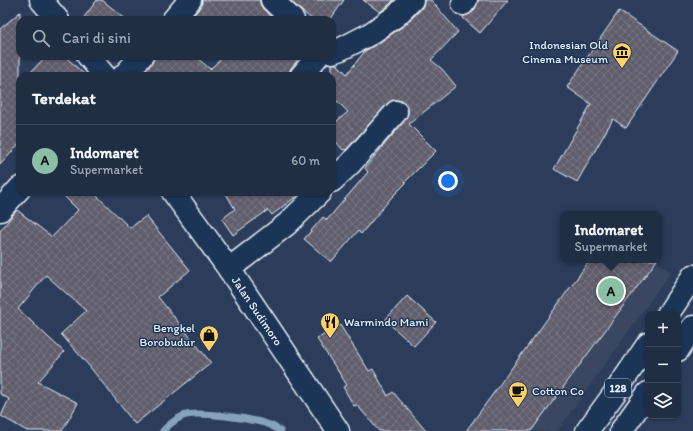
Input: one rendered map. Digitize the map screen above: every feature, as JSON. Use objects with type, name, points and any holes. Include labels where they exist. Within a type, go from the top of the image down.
[{"type":"street","points":[[41,0],[55,16]]},
{"type":"street","points":[[176,16],[190,0]]},
{"type":"street","points":[[272,0],[289,16]]},
{"type":"street","points":[[336,51],[370,34],[396,16],[412,0]]},
{"type":"street","points":[[91,60],[102,72]]},
{"type":"street","points":[[127,72],[138,60]]},
{"type":"street","points":[[304,72],[315,60]]},
{"type":"street","points":[[336,177],[350,164],[396,112]]},
{"type":"street","points":[[0,210],[16,192]]},
{"type":"street","name":"Jalan Sudimoro","points":[[177,196],[229,269],[338,431]]},
{"type":"street","points":[[229,269],[287,224],[316,196]]},
{"type":"street","points":[[670,311],[693,276]]},
{"type":"street","points":[[680,347],[693,327]]},
{"type":"street","name":"128","points":[[586,431],[614,394],[646,347]]},
{"type":"street","name":"128","points":[[621,431],[645,397]]},
{"type":"shaded area","points":[[588,263],[658,263],[671,272],[557,431],[466,431]]},
{"type":"building","points":[[97,0],[102,0],[122,16],[85,16]]},
{"type":"building","points":[[202,0],[260,0],[260,4],[263,9],[271,16],[193,16],[200,8]]},
{"type":"building","points":[[290,0],[344,0],[333,16],[308,16]]},
{"type":"building","points":[[363,0],[394,0],[380,12]]},
{"type":"building","points":[[424,0],[431,0],[458,32],[431,60],[442,69],[456,86],[409,124],[436,151],[405,182],[406,183],[391,198],[361,234],[358,231],[331,262],[304,239],[323,217],[327,220],[368,172],[365,168],[405,120],[408,114],[408,108],[404,102],[392,100],[346,150],[343,150],[336,142],[336,122],[348,112],[336,100],[336,72],[332,72],[332,64],[337,64],[347,74],[365,51],[405,25],[424,4]]},
{"type":"building","points":[[478,0],[508,0],[480,33],[463,18],[464,16],[473,12]]},
{"type":"building","name":"Indonesian Old Cinema Museum","points":[[619,11],[678,51],[626,128],[613,119],[577,182],[554,169],[591,104],[567,87]]},
{"type":"building","points":[[20,12],[20,16],[16,16],[16,60],[20,60],[20,72],[16,72],[16,147],[0,165],[0,29]]},
{"type":"building","points":[[42,60],[69,60],[82,72],[31,72]]},
{"type":"building","points":[[153,60],[200,60],[210,69],[220,60],[297,61],[289,72],[149,72],[146,70]]},
{"type":"building","points":[[64,196],[97,196],[130,228],[146,216],[190,270],[158,297],[211,363],[135,424],[90,367],[61,334],[86,311],[46,275],[18,309],[64,352],[38,382],[78,403],[62,431],[27,431],[1,416],[9,399],[0,394],[0,231],[17,210],[52,237],[78,210]]},
{"type":"building","points":[[227,196],[297,196],[272,215],[268,210],[233,235],[222,219],[235,209]]},
{"type":"building","points":[[588,263],[655,263],[531,431],[466,431]]},
{"type":"building","points":[[407,296],[436,322],[414,346],[385,320]]},
{"type":"building","points":[[340,325],[369,371],[373,369],[388,396],[393,392],[426,431],[379,431],[357,405],[354,406],[343,387],[347,385],[317,339]]},
{"type":"waterway","points":[[163,431],[177,419],[190,414],[226,416],[252,420],[270,425],[280,431]]},
{"type":"place","name":"Indonesian Old Cinema Museum","points":[[622,69]]},
{"type":"place","name":"Indomaret","points":[[611,291]]},
{"type":"place","name":"Warmindo Mami","points":[[330,339]]},
{"type":"place","name":"Bengkel Borobudur","points":[[209,352]]},
{"type":"place","name":"Cotton Co","points":[[518,408]]}]
